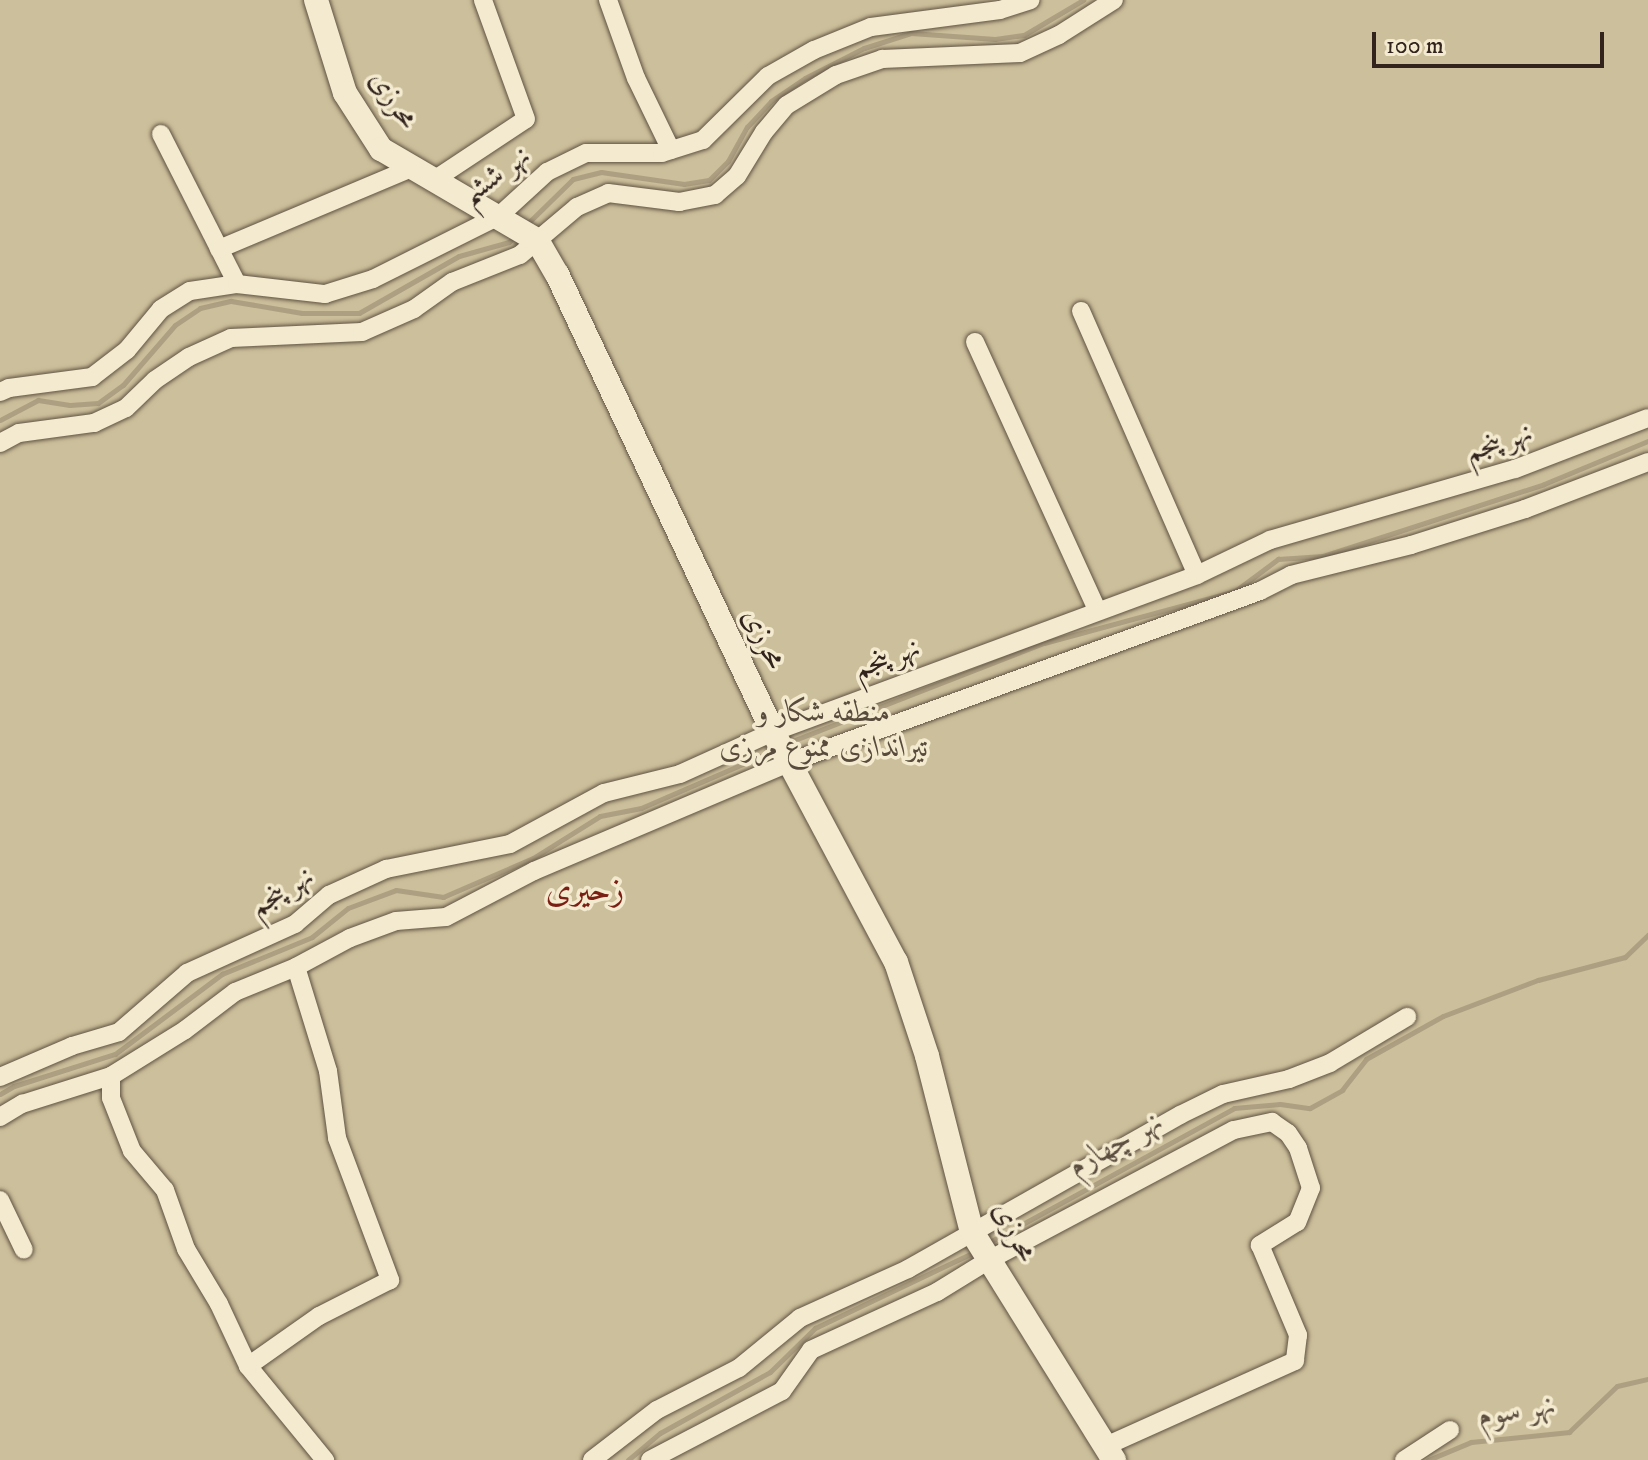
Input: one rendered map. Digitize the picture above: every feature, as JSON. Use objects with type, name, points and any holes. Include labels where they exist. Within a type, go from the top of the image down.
[{"type":"street","name":"محرزی","points":[[316,0],[345,93],[381,149],[518,228],[557,274],[780,746],[896,962],[927,1056],[980,1247],[1110,1453]]},
{"type":"street","points":[[434,180],[526,119],[483,0]]},
{"type":"street","points":[[608,0],[636,78],[671,150]]},
{"type":"street","name":"نهر ششم","points":[[0,392],[9,388],[92,377],[127,350],[161,309],[190,291],[237,284],[325,294],[518,228],[547,172],[586,153],[671,150],[703,140],[768,76],[814,50],[871,27],[1000,10],[1030,0]]},
{"type":"street","points":[[0,443],[19,433],[94,423],[126,408],[155,380],[189,357],[231,338],[362,332],[414,309],[452,282],[520,255],[518,228],[608,193],[679,202],[715,195],[737,176],[764,132],[787,105],[836,75],[882,59],[1020,53],[1059,35],[1114,0]]},
{"type":"street","points":[[161,134],[237,284]]},
{"type":"street","points":[[219,249],[412,168]]},
{"type":"street","points":[[1081,311],[1197,575]]},
{"type":"street","points":[[975,342],[1097,610]]},
{"type":"street","name":"نهر پنجم","points":[[0,1117],[22,1104],[111,1076],[185,1030],[235,992],[296,967],[350,938],[396,921],[446,917],[780,746],[1097,610],[1197,575],[1270,540],[1524,466],[1648,418]]},
{"type":"street","name":"نهر پنجم","points":[[0,1077],[72,1046],[119,1032],[187,973],[295,924],[329,895],[386,869],[510,844],[604,793],[780,746],[1260,591],[1291,575],[1411,545],[1525,509],[1648,462]]},
{"type":"street","points":[[248,1366],[319,1316],[390,1280],[337,1138],[328,1071],[296,967]]},
{"type":"street","points":[[650,1460],[782,1391],[811,1350],[937,1292],[980,1247],[1180,1115],[1223,1094],[1289,1079],[1330,1063],[1407,1017]]},
{"type":"street","points":[[111,1076],[111,1098],[132,1151],[165,1190],[186,1249],[219,1304],[248,1366],[325,1460]]},
{"type":"street","points":[[592,1460],[657,1410],[739,1368],[800,1318],[908,1269],[980,1247],[1234,1130],[1272,1122],[1288,1133],[1298,1148],[1311,1188],[1297,1222],[1260,1245],[1298,1335],[1295,1361],[1110,1453]]},
{"type":"street","points":[[0,1200],[24,1250]]},
{"type":"street","points":[[1404,1460],[1450,1430]]},
{"type":"green space","name":"منطقه شکار و تیراندازی ممنوع مرزی","points":[[0,0],[1648,0],[1648,1460],[0,1460]]},
{"type":"waterway","points":[[527,224],[573,179],[601,172],[684,184],[709,180],[728,161],[747,127],[771,101],[805,78],[864,48],[911,33],[995,39],[1024,35],[1083,0]]},
{"type":"waterway","points":[[0,420],[38,400],[70,405],[98,403],[123,385],[175,325],[200,308],[231,301],[302,313],[359,313],[459,256],[509,242],[514,237]]},
{"type":"waterway","points":[[787,743],[1044,643],[1235,591],[1278,559],[1323,556],[1544,484],[1648,441]]},
{"type":"waterway","points":[[0,1094],[14,1086],[115,1054],[222,974],[312,937],[348,908],[396,890],[443,897],[533,858],[600,816],[641,808],[775,750]]},
{"type":"waterway","name":"نهر چهارم","points":[[986,1244],[1234,1108],[1280,1104],[1310,1108],[1342,1090],[1366,1059],[1443,1016],[1538,980],[1625,957],[1648,935]]},
{"type":"waterway","name":"نهر چهارم","points":[[628,1460],[660,1433],[770,1372],[815,1328],[974,1252]]},
{"type":"waterway","name":"نهر سوم","points":[[1428,1460],[1471,1442],[1569,1432],[1617,1386],[1648,1379]]},
{"type":"district","name":"زحیری","points":[[585,891]]}]
